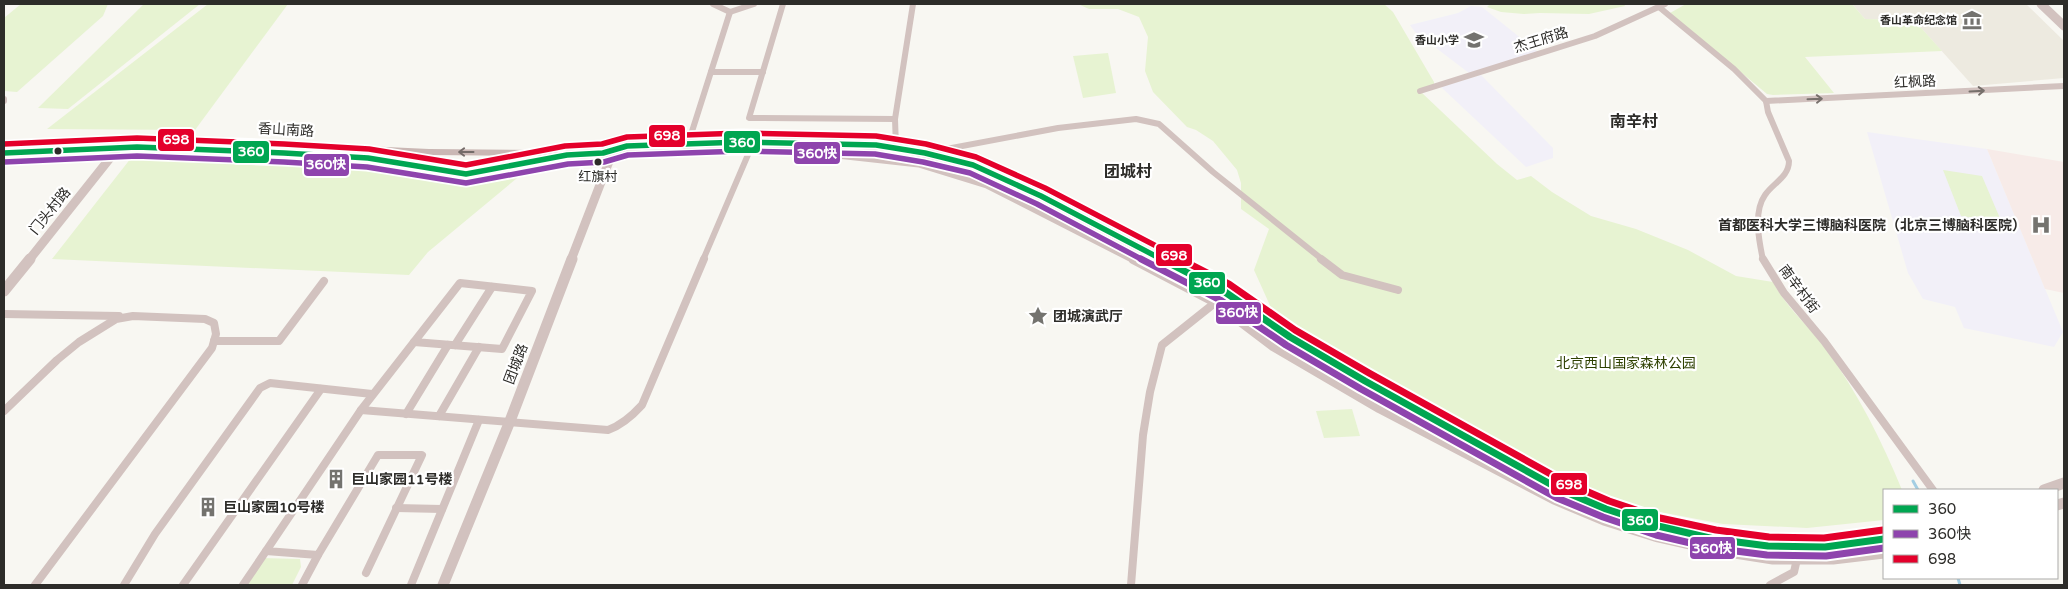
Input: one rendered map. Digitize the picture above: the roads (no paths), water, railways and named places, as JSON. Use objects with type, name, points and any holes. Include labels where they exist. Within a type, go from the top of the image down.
[{"type":"main road","name":"香山南路","points":[[4,143],[170,138],[393,151],[552,152],[567,155]]},
{"type":"main road","name":"香山南路","points":[[4,153],[118,148],[179,148],[368,158],[466,174],[567,155]]},
{"type":"street","points":[[713,4],[730,12],[754,4]]},
{"type":"street","points":[[783,4],[748,118],[895,119]]},
{"type":"street","points":[[896,147],[895,119],[914,4]]},
{"type":"street","name":"杰王府路","points":[[1420,91],[1595,36],[1665,4]]},
{"type":"street","points":[[2041,4],[2064,26]]},
{"type":"street","name":"南辛村街","points":[[1659,7],[1734,68],[1766,101],[1768,112],[1789,161],[1782,178],[1765,195],[1760,206],[1758,227],[1763,259],[1784,293],[1824,341],[1932,489]]},
{"type":"street","points":[[688,144],[730,12]]},
{"type":"street","points":[[711,72],[762,72]]},
{"type":"street","name":"红枫路","points":[[1766,101],[2064,86]]},
{"type":"street","points":[[925,153],[1058,128],[1136,119],[1150,121],[1159,124],[1213,172],[1342,275],[1398,290]]},
{"type":"street","name":"香山南路","points":[[567,155],[613,151],[627,146],[806,142],[896,147],[973,165],[1050,201],[1225,292],[1290,337],[1365,381],[1561,490],[1606,509],[1714,539],[1768,546],[1825,547],[1883,539]]},
{"type":"street","name":"门头村路","points":[[4,292],[118,148]]},
{"type":"street","points":[[361,410],[608,430],[620,426],[632,417],[642,405],[750,150]]},
{"type":"street","name":"香山南路","points":[[613,151],[625,154],[750,150],[862,155],[920,163],[947,171],[987,184],[1004,192],[1216,302],[1274,346],[1380,408],[1554,499],[1604,520],[1658,537],[1716,550],[1773,558],[1833,559],[1883,553]]},
{"type":"street","name":"团城路","points":[[443,585],[510,421],[613,151]]},
{"type":"street","points":[[214,341],[279,341],[324,281]]},
{"type":"street","points":[[243,585],[372,394],[460,283],[532,291],[502,349],[414,342]]},
{"type":"street","points":[[406,414],[492,287]]},
{"type":"street","points":[[1131,585],[1143,435],[1150,392],[1162,345],[1216,302],[1225,292]]},
{"type":"street","points":[[4,314],[205,319],[214,324],[216,334],[212,348],[36,585]]},
{"type":"street","points":[[4,411],[43,372],[79,342],[116,319],[133,316]]},
{"type":"street","points":[[439,416],[479,347]]},
{"type":"street","points":[[124,585],[154,534],[260,388],[270,383],[372,394]]},
{"type":"street","points":[[183,585],[321,388]]},
{"type":"street","points":[[411,585],[479,420]]},
{"type":"street","points":[[302,585],[378,455],[422,455],[366,573]]},
{"type":"street","points":[[2047,489],[2064,483]]},
{"type":"street","points":[[396,508],[442,508]]},
{"type":"street","points":[[266,551],[318,555]]},
{"type":"street","points":[[1770,585],[1794,572],[1797,559]]},
{"type":"waterway","points":[[1913,481],[1917,489]]},
{"type":"waterway","points":[[1958,579],[1960,585]]},
{"type":"place","name":"香山革命纪念馆","points":[[1972,20]]},
{"type":"place","name":"香山小学","points":[[1474,40]]},
{"type":"place","name":"红旗村","points":[[598,162]]},
{"type":"place","name":"首都医科大学三博脑科医院（北京三博脑科医院）","points":[[2041,225]]},
{"type":"place","name":"团城演武厅","points":[[1038,316]]},
{"type":"place","name":"巨山家园11号楼","points":[[336,479]]},
{"type":"place","name":"巨山家园10号楼","points":[[208,507]]},
{"type":"district","name":"南辛村","points":[[1634,122]]},
{"type":"district","name":"团城村","points":[[1128,172]]},
{"type":"park label","name":"北京西山国家森林公园","points":[[1626,363]]}]
